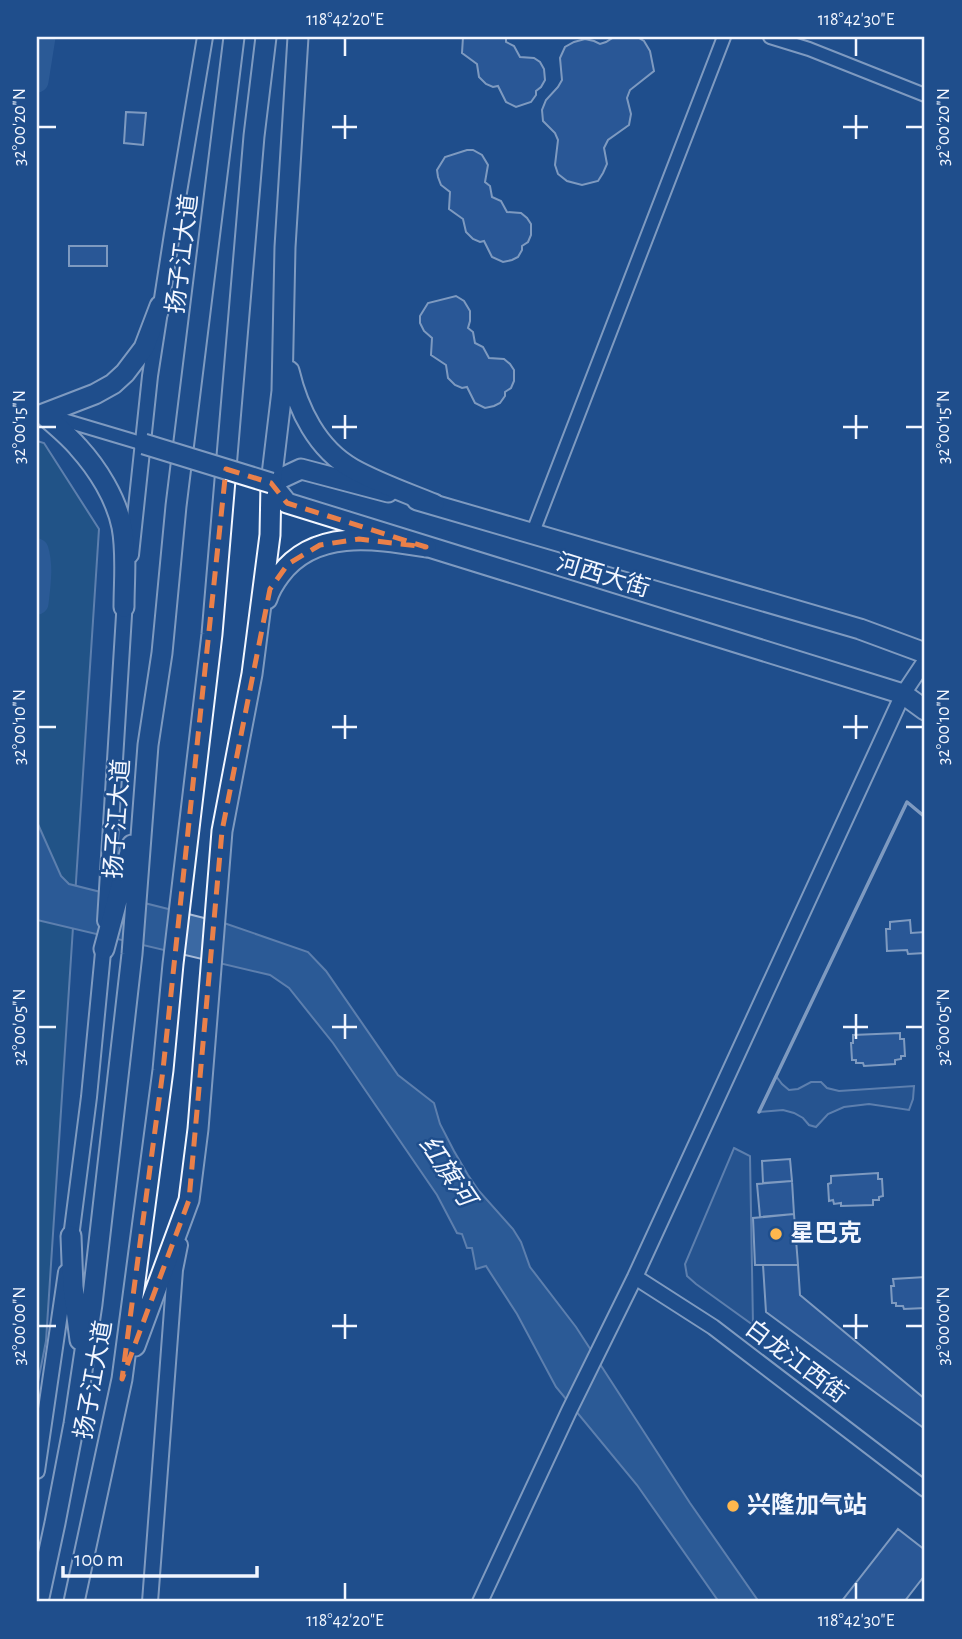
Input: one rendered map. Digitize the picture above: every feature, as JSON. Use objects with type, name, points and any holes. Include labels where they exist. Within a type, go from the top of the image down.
[{"type":"main road","name":"扬子江大道","points":[[38,1602],[74,1424],[92,1304],[132,954],[122,886],[144,803],[148,745],[162,653],[176,506],[234,37]]},
{"type":"main road","name":"扬子江大道","points":[[74,1602],[122,1379],[163,1070],[180,899],[212,634],[254,136],[266,37]]},
{"type":"main road","points":[[122,1379],[189,1200],[198,1129],[222,831],[249,687],[271,535],[271,483],[282,391],[285,247],[298,37]]},
{"type":"main road","points":[[124,607],[122,527],[113,500],[78,447],[41,413],[95,394],[113,384],[145,348],[160,306]]},
{"type":"main road","points":[[283,340],[295,397],[326,449],[352,469],[434,504]]},
{"type":"main road","name":"河西大街","points":[[144,444],[271,483],[287,503],[903,694],[925,710]]},
{"type":"main road","name":"河西大街","points":[[271,483],[301,469],[533,532],[860,629],[925,653]]},
{"type":"main road","points":[[257,634],[270,589],[288,564],[301,554],[320,545],[359,539],[426,547]]},
{"type":"main road","points":[[104,949],[122,886]]},
{"type":"main road","points":[[71,1236],[82,1363]]},
{"type":"street","name":"扬子江大道","points":[[122,886],[124,607],[150,376],[205,37]]},
{"type":"street","points":[[533,532],[724,37]]},
{"type":"street","points":[[770,37],[809,48],[925,95]]},
{"type":"street","name":"河西大街","points":[[41,413],[144,444]]},
{"type":"street","points":[[480,1602],[635,1277],[903,694],[925,661]]},
{"type":"street","points":[[37,1471],[89,1097],[104,949]]},
{"type":"street","points":[[150,1602],[175,1270],[189,1200]]},
{"type":"street","name":"白龙江西街","points":[[635,1277],[713,1327],[925,1489]]},
{"type":"highlighted area","points":[[226,469],[271,483],[287,503],[426,547],[359,539],[320,545],[288,564],[270,589],[222,831],[189,1200],[122,1379],[163,1070]]},
{"type":"shaded area","points":[[37,441],[44,443],[99,529],[46,1341],[37,1387]]},
{"type":"shaded area","points":[[776,1076],[789,1090],[798,1089],[811,1082],[821,1082],[827,1088],[839,1091],[914,1086],[913,1099],[909,1110],[869,1104],[844,1107],[828,1114],[816,1127],[794,1113],[783,1110],[759,1112]]},
{"type":"shaded area","points":[[734,1148],[750,1156],[753,1325],[687,1276],[685,1264]]},
{"type":"water","name":"红旗河","points":[[37,822],[61,876],[69,884],[224,923],[308,952],[326,971],[398,1075],[434,1103],[440,1124],[468,1175],[513,1229],[530,1267],[576,1327],[690,1503],[759,1602],[719,1602],[637,1485],[556,1387],[517,1314],[486,1266],[476,1269],[472,1248],[467,1248],[462,1234],[457,1233],[437,1195],[333,1043],[289,988],[270,975],[37,920]]},
{"type":"building","points":[[463,37],[506,37],[506,42],[514,46],[520,57],[534,58],[540,62],[545,80],[531,102],[516,107],[506,102],[498,86],[486,84],[479,77],[477,64],[462,53]]},
{"type":"building","points":[[614,37],[637,37],[644,41],[650,51],[654,71],[630,90],[627,98],[631,114],[629,125],[608,140],[604,148],[607,164],[598,181],[582,185],[567,181],[558,174],[555,165],[558,140],[543,121],[542,110],[546,100],[562,80],[560,58],[565,47],[585,39],[600,44]]},
{"type":"building","points":[[126,112],[146,113],[143,145],[124,143]]},
{"type":"building","points":[[467,150],[482,155],[488,165],[485,182],[490,186],[492,197],[501,201],[507,212],[521,213],[531,224],[528,242],[522,246],[518,257],[512,260],[503,262],[492,257],[484,241],[473,239],[466,232],[463,219],[449,209],[450,192],[441,185],[437,170],[445,157]]},
{"type":"building","points":[[69,246],[107,246],[107,266],[69,266]]},
{"type":"building","points":[[456,296],[464,301],[470,311],[468,328],[473,332],[475,343],[483,347],[489,358],[504,359],[514,370],[511,388],[505,392],[500,403],[494,406],[485,408],[475,403],[467,387],[455,385],[448,378],[446,365],[431,355],[432,338],[424,331],[420,316],[428,303]]},
{"type":"building","points":[[910,920],[911,933],[925,932],[925,953],[887,951],[886,929],[890,929],[890,922]]},
{"type":"building","points":[[900,1033],[900,1039],[904,1039],[905,1056],[895,1060],[895,1064],[864,1066],[863,1063],[852,1060],[853,1035]]},
{"type":"building","points":[[790,1159],[792,1181],[763,1183],[762,1161]]},
{"type":"building","points":[[878,1173],[878,1179],[882,1179],[883,1196],[879,1197],[879,1200],[873,1200],[873,1205],[841,1206],[841,1203],[834,1204],[833,1200],[829,1201],[828,1184],[831,1183],[831,1176]]},
{"type":"building","points":[[792,1181],[794,1214],[760,1217],[757,1184]]},
{"type":"building","points":[[794,1214],[798,1265],[755,1265],[753,1218]]},
{"type":"building","points":[[763,1265],[798,1265],[800,1295],[925,1399],[925,1429],[766,1312]]},
{"type":"building","points":[[925,1277],[925,1308],[904,1309],[903,1306],[892,1303],[893,1279]]},
{"type":"building","points":[[898,1529],[925,1550],[925,1575],[904,1602],[841,1602]]},
{"type":"waterway","points":[[37,81],[44,37]]},
{"type":"waterway","points":[[37,550],[40,569],[37,603]]},
{"type":"wall","points":[[759,1112],[907,802],[925,817]]},
{"type":"place","name":"星巴克","points":[[776,1234]]},
{"type":"place","name":"兴隆加气站","points":[[733,1506]]}]
